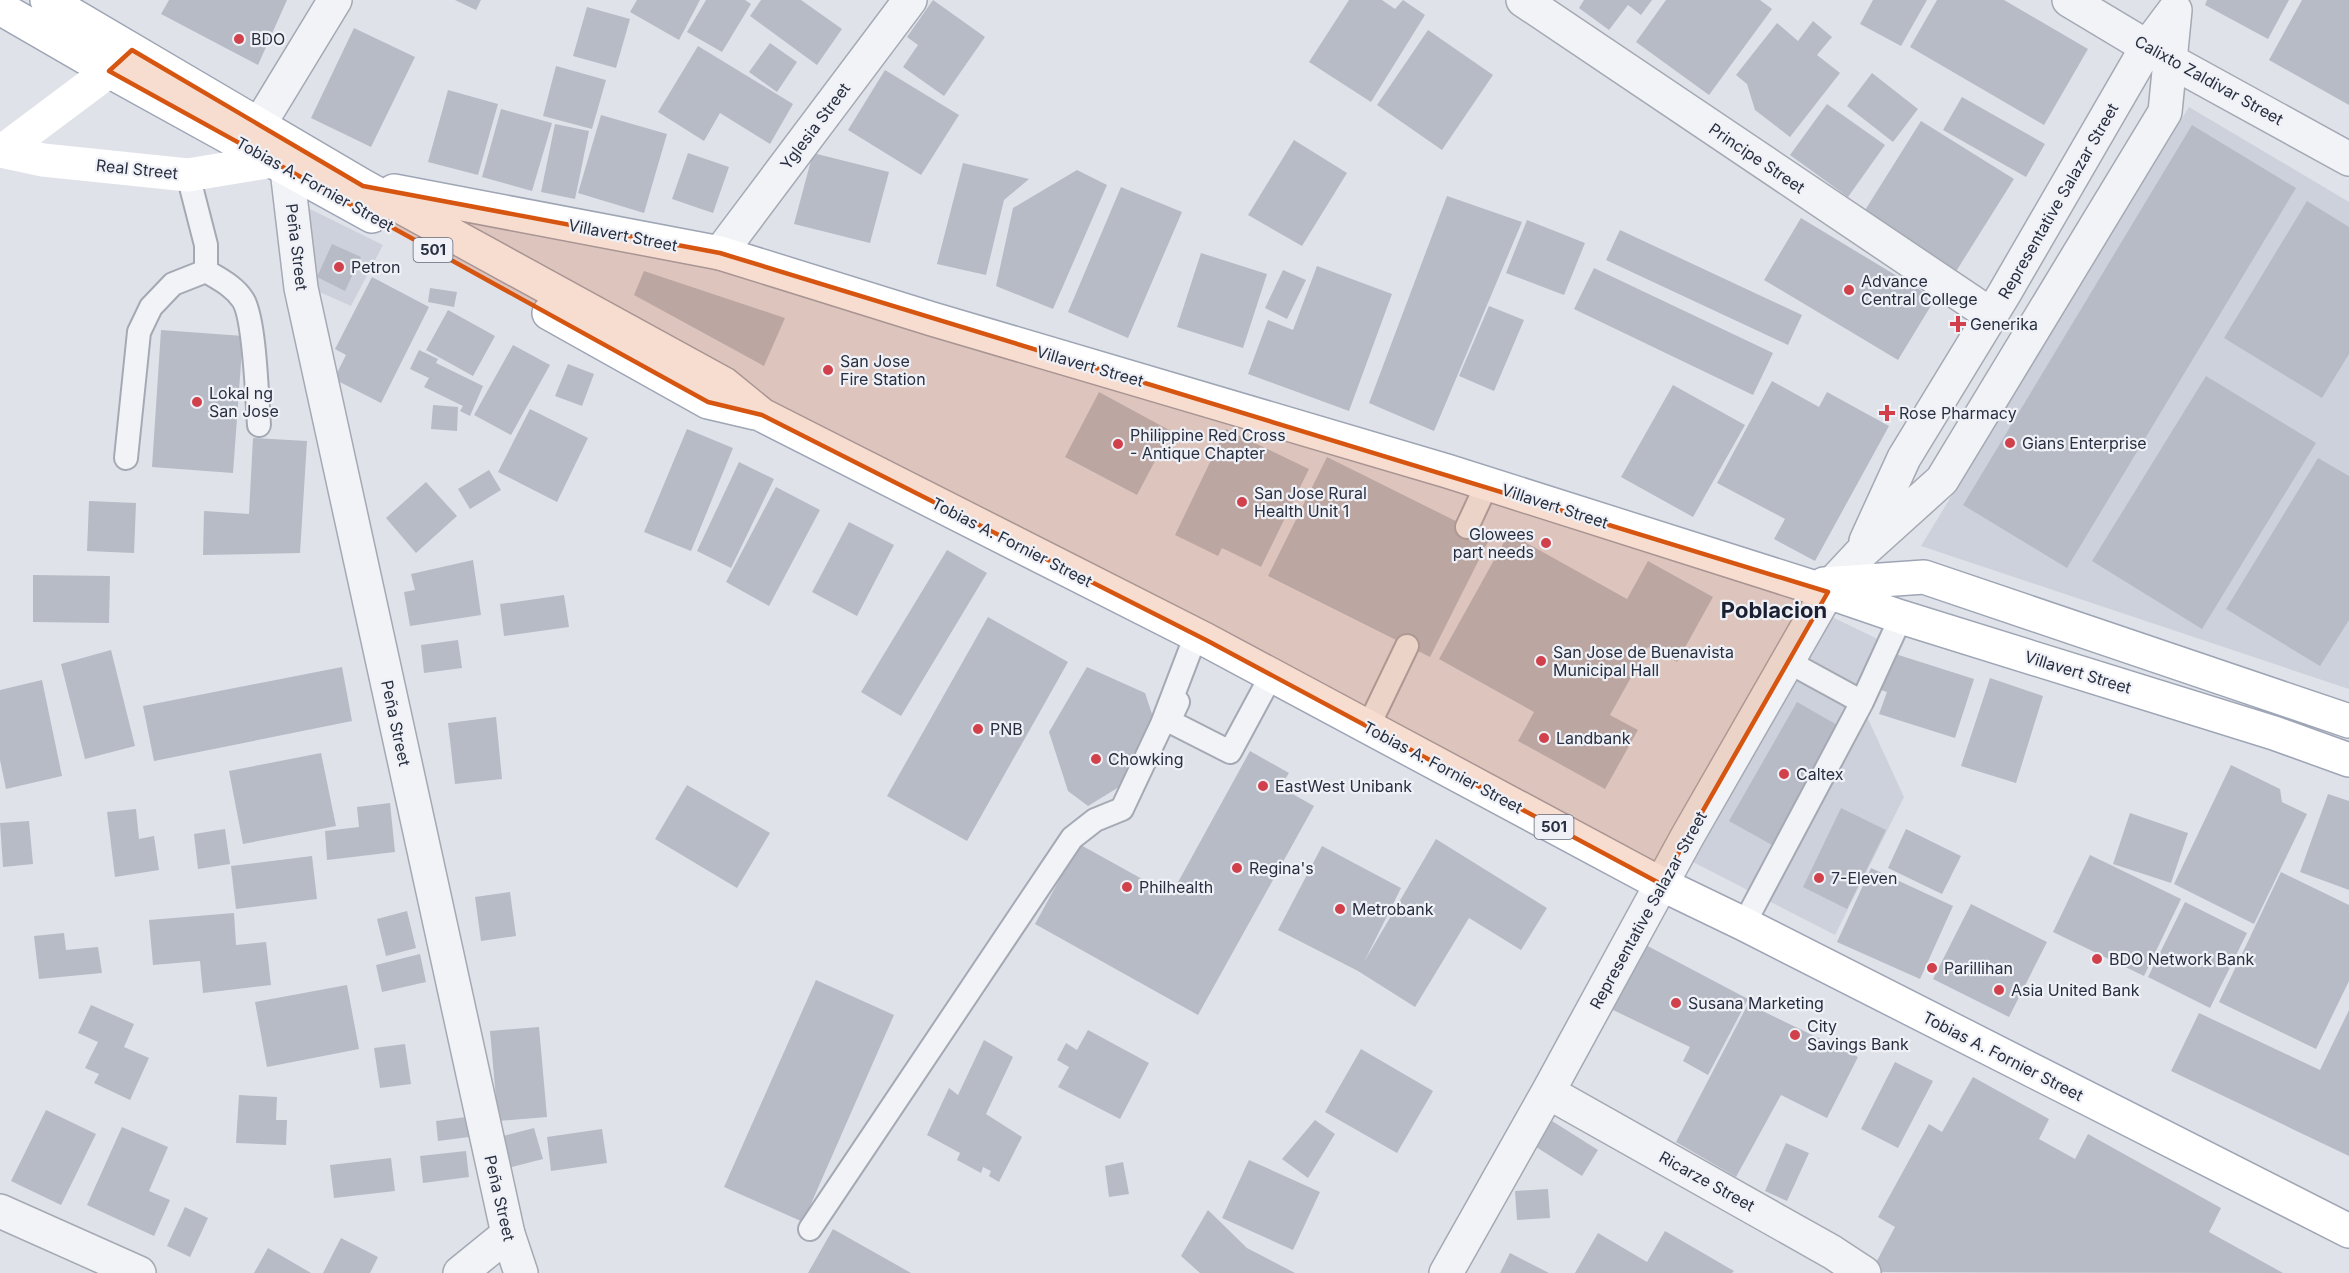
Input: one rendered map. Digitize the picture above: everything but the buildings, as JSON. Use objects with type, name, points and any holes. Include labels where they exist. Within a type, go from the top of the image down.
[{"type":"main road","name":"Tobias A. Fornier Street","points":[[47,0],[120,60],[280,165],[708,402],[762,415]]},
{"type":"main road","name":"Tobias A. Fornier Street","points":[[0,9],[120,60],[259,125],[363,186],[724,384],[762,415],[1201,638],[1661,884],[2349,1231]]},
{"type":"main road","points":[[1,151],[120,60]]},
{"type":"main road","name":"Real Street","points":[[1,151],[43,160],[188,175],[280,165]]},
{"type":"main road","name":"Villavert Street","points":[[363,186],[720,253],[944,323],[1487,484],[1822,587],[1901,617],[2274,733],[2349,760]]},
{"type":"main road","name":"Villavert Street","points":[[1822,587],[1924,577],[2349,721]]},
{"type":"street","points":[[259,125],[335,0]]},
{"type":"street","name":"Yglesia Street","points":[[720,253],[910,0]]},
{"type":"street","name":"Principe Street","points":[[1523,0],[1991,315]]},
{"type":"street","name":"Calixto Zaldivar Street","points":[[2069,0],[2158,53],[2349,159]]},
{"type":"street","name":"Representative Salazar Street","points":[[1860,554],[1904,458],[1991,315],[2158,53],[2178,5]]},
{"type":"street","name":"Representative Salazar Street","points":[[1446,1273],[1787,661],[1822,587],[1942,480],[2164,112],[2158,53]]},
{"type":"street","name":"Peña Street","points":[[280,165],[301,288],[508,1234],[521,1273]]},
{"type":"street","name":"Ricarze Street","points":[[1548,1092],[1832,1252],[1864,1273]]},
{"type":"street","points":[[0,1211],[140,1273]]},
{"type":"street","points":[[460,1273],[508,1234]]},
{"type":"lane","points":[[188,175],[206,245],[206,271]]},
{"type":"lane","points":[[206,271],[228,284],[243,300],[250,322],[259,425]]},
{"type":"lane","points":[[126,458],[138,332],[151,307],[172,284],[206,271]]},
{"type":"lane","points":[[1467,527],[1487,484]]},
{"type":"lane","points":[[1744,924],[1862,702],[1901,617]]},
{"type":"lane","points":[[1201,638],[1169,721],[1230,752],[1271,676]]},
{"type":"lane","points":[[810,1229],[1072,838],[1095,820],[1122,809],[1201,638]]},
{"type":"lane","points":[[1368,727],[1407,646]]},
{"type":"lane","points":[[1787,661],[1862,702]]},
{"type":"highlighted area","points":[[132,50],[363,186],[720,253],[1828,592],[1661,884],[1206,640],[762,415],[708,402],[109,71]]},
{"type":"shaded area","points":[[2189,107],[2349,202],[2349,689],[1921,546]]},
{"type":"shaded area","points":[[306,207],[383,245],[351,306],[304,285]]},
{"type":"shaded area","points":[[1830,616],[1888,644],[1863,708],[1904,797],[1835,935],[1693,862]]},
{"type":"place","name":"BDO","points":[[239,39]]},
{"type":"place","name":"Petron","points":[[339,267]]},
{"type":"place","name":"Advance Central College","points":[[1849,290]]},
{"type":"place","name":"Generika","points":[[1958,324]]},
{"type":"place","name":"San Jose Fire Station","points":[[828,370]]},
{"type":"place","name":"Lokal ng San Jose","points":[[197,402]]},
{"type":"place","name":"Rose Pharmacy","points":[[1887,413]]},
{"type":"place","name":"Gians Enterprise","points":[[2010,443]]},
{"type":"place","name":"Philippine Red Cross - Antique Chapter","points":[[1118,444]]},
{"type":"place","name":"San Jose Rural Health Unit 1","points":[[1242,502]]},
{"type":"place","name":"Glowees part needs","points":[[1546,543]]},
{"type":"place","name":"San Jose de Buenavista Municipal Hall","points":[[1541,661]]},
{"type":"place","name":"PNB","points":[[978,729]]},
{"type":"place","name":"Landbank","points":[[1544,738]]},
{"type":"place","name":"Chowking","points":[[1096,759]]},
{"type":"place","name":"Caltex","points":[[1784,774]]},
{"type":"place","name":"EastWest Unibank","points":[[1263,786]]},
{"type":"place","name":"Regina's","points":[[1237,868]]},
{"type":"place","name":"7-Eleven","points":[[1819,878]]},
{"type":"place","name":"Philhealth","points":[[1127,887]]},
{"type":"place","name":"Metrobank","points":[[1340,909]]},
{"type":"place","name":"BDO Network Bank","points":[[2097,959]]},
{"type":"place","name":"Parillihan","points":[[1932,968]]},
{"type":"place","name":"Asia United Bank","points":[[1999,990]]},
{"type":"place","name":"Susana Marketing","points":[[1676,1003]]},
{"type":"place","name":"City Savings Bank","points":[[1795,1035]]},
{"type":"district","name":"Poblacion","points":[[1774,610]]}]
